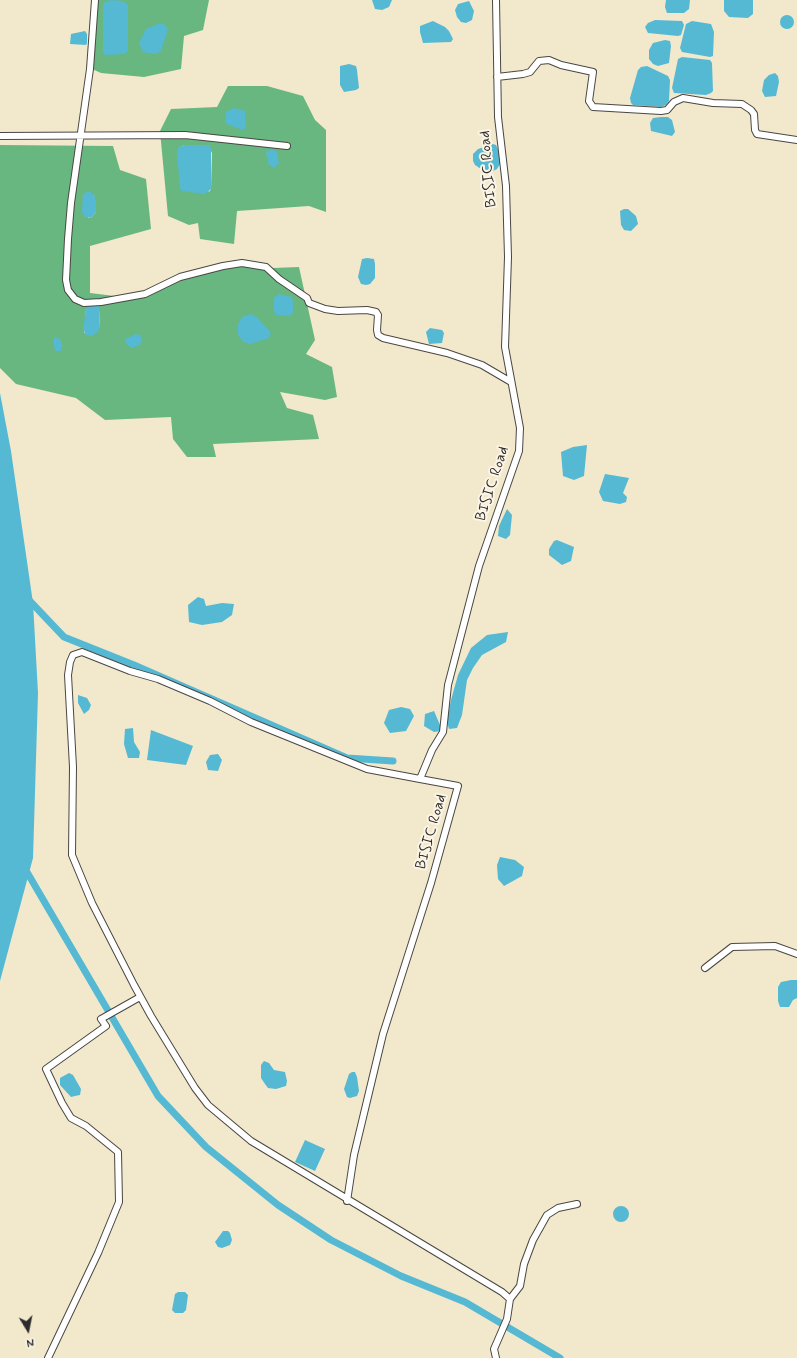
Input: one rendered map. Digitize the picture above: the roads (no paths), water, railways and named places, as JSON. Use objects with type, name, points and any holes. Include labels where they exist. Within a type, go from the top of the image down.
[{"type":"street","points":[[95,0],[90,70],[82,136],[71,204],[66,280],[68,290],[75,299],[84,303],[101,302],[144,294],[180,277],[223,266],[242,263],[266,266],[279,279],[307,298],[309,303],[325,309],[338,311],[367,310],[376,312],[378,315],[378,335],[383,338],[447,353],[482,365],[511,382]]},
{"type":"street","name":"BISIC Road","points":[[347,1201],[354,1155],[383,1034],[424,904],[458,786],[420,779],[432,750],[443,732],[448,685],[479,566],[519,451],[520,428],[505,347],[508,257],[506,186],[499,129],[496,0]]},
{"type":"street","points":[[497,77],[530,72],[539,61],[550,60],[561,65],[593,72],[589,101],[593,107],[667,110],[674,102],[683,98],[713,103],[742,104],[754,114],[755,130],[757,134],[797,140]]},
{"type":"street","points":[[0,136],[185,135],[287,146]]},
{"type":"street","points":[[420,779],[367,769],[251,722],[210,701],[158,679],[130,671],[114,663],[82,652],[76,653],[70,662],[68,675],[73,774],[72,855],[92,903],[140,997],[175,1056],[208,1106],[251,1141],[347,1201],[393,1226],[502,1292],[510,1299]]},
{"type":"street","points":[[706,968],[732,947],[775,946],[797,954]]},
{"type":"street","points":[[48,1358],[98,1253],[119,1202],[118,1152],[86,1126],[71,1118],[46,1069],[106,1026],[101,1019],[140,997]]},
{"type":"street","points":[[496,1358],[494,1349],[507,1319],[510,1299],[520,1286],[524,1264],[533,1240],[547,1215],[558,1208],[577,1204]]},
{"type":"water","points":[[111,0],[123,1],[128,5],[128,51],[125,54],[105,55],[103,52],[103,3]]},
{"type":"water","points":[[372,0],[392,0],[389,7],[382,10],[375,9]]},
{"type":"water","points":[[666,0],[690,0],[689,9],[684,13],[667,13],[665,7]]},
{"type":"water","points":[[724,0],[753,0],[753,14],[748,18],[729,17],[724,11]]},
{"type":"water","points":[[469,1],[474,11],[472,20],[466,23],[461,22],[457,17],[455,10],[458,4]]},
{"type":"water","points":[[784,15],[790,15],[794,19],[794,25],[790,29],[784,29],[780,25],[780,19]]},
{"type":"water","points":[[655,20],[682,21],[684,25],[681,35],[648,33],[645,27],[648,23]]},
{"type":"water","points":[[433,21],[445,27],[449,31],[453,39],[451,42],[423,43],[420,26]]},
{"type":"water","points":[[692,21],[711,24],[714,32],[713,56],[710,57],[682,52],[680,48],[686,24]]},
{"type":"water","points":[[160,23],[164,24],[168,29],[161,51],[156,54],[143,52],[139,43],[146,29]]},
{"type":"water","points":[[85,31],[87,34],[86,45],[70,44],[71,34]]},
{"type":"water","points":[[665,40],[670,41],[671,46],[669,63],[658,66],[653,64],[649,59],[649,50],[653,43]]},
{"type":"water","points":[[682,57],[710,60],[712,63],[713,91],[711,93],[706,95],[674,93],[672,88],[678,59]]},
{"type":"water","points":[[349,64],[356,66],[359,88],[344,92],[340,85],[340,66]]},
{"type":"water","points":[[647,66],[668,76],[670,80],[669,101],[666,105],[661,107],[633,105],[631,103],[630,98],[638,70],[641,67]]},
{"type":"water","points":[[775,73],[778,76],[779,82],[776,96],[765,97],[762,91],[764,80],[769,75]]},
{"type":"water","points":[[234,108],[245,111],[246,128],[242,130],[225,122],[226,112]]},
{"type":"water","points":[[668,117],[672,120],[675,132],[672,136],[651,131],[650,123],[653,118]]},
{"type":"water","points":[[493,144],[496,145],[500,154],[500,164],[497,169],[491,172],[484,171],[475,165],[473,161],[473,154],[478,149]]},
{"type":"water","points":[[184,145],[208,145],[211,148],[211,189],[205,194],[182,191],[180,188],[177,153],[178,148]]},
{"type":"water","points":[[272,149],[277,152],[279,163],[274,168],[269,165],[266,152]]},
{"type":"water","points":[[89,191],[94,195],[96,201],[96,212],[91,218],[85,217],[82,212],[83,194]]},
{"type":"water","points":[[628,209],[636,216],[638,224],[631,231],[624,230],[621,225],[620,211]]},
{"type":"water","points":[[362,259],[374,259],[375,278],[370,284],[366,285],[361,284],[358,277]]},
{"type":"water","points":[[279,294],[291,297],[293,300],[293,312],[290,316],[276,315],[274,311],[274,298]]},
{"type":"water","points":[[90,304],[98,304],[100,311],[99,329],[97,333],[91,336],[86,335],[83,329],[86,309]]},
{"type":"water","points":[[251,314],[257,317],[271,333],[269,338],[250,344],[242,341],[238,334],[238,324],[242,317]]},
{"type":"water","points":[[430,328],[442,330],[444,333],[442,343],[429,344],[426,332]]},
{"type":"water","points":[[136,334],[140,335],[142,339],[140,345],[132,348],[127,345],[125,339]]},
{"type":"water","points":[[54,337],[60,339],[62,345],[61,351],[55,351]]},
{"type":"water","points":[[0,393],[11,451],[33,603],[38,693],[33,858],[0,981]]},
{"type":"water","points":[[587,445],[584,476],[574,480],[563,476],[561,452],[573,447]]},
{"type":"water","points":[[605,474],[629,478],[623,493],[627,497],[626,502],[620,504],[603,501],[599,492]]},
{"type":"water","points":[[507,509],[512,515],[510,535],[506,539],[498,536],[499,526]]},
{"type":"water","points":[[557,540],[574,547],[571,561],[562,565],[549,555],[549,549],[554,541]]},
{"type":"water","points":[[198,597],[204,599],[206,606],[222,603],[234,604],[232,615],[222,622],[202,625],[189,622],[188,605]]},
{"type":"water","points":[[508,632],[506,642],[482,655],[473,668],[467,680],[462,715],[457,728],[449,729],[447,722],[451,700],[458,675],[471,648],[487,635]]},
{"type":"water","points":[[78,695],[87,698],[91,705],[89,710],[84,714],[78,703]]},
{"type":"water","points":[[401,707],[410,709],[414,716],[406,731],[390,733],[384,723],[389,710]]},
{"type":"water","points":[[434,711],[441,731],[434,732],[424,726],[425,714]]},
{"type":"water","points":[[133,728],[134,742],[140,752],[139,758],[128,758],[124,744],[125,729]]},
{"type":"water","points":[[151,730],[193,746],[186,765],[147,760]]},
{"type":"water","points":[[218,754],[222,760],[218,771],[208,770],[206,762],[210,755]]},
{"type":"water","points":[[500,857],[515,860],[524,867],[522,876],[504,886],[498,879],[497,865]]},
{"type":"water","points":[[797,980],[797,998],[793,1000],[789,1007],[780,1007],[778,1001],[778,987],[781,982]]},
{"type":"water","points":[[264,1061],[269,1063],[274,1070],[285,1072],[287,1081],[286,1086],[276,1089],[268,1088],[261,1078],[261,1065]]},
{"type":"water","points":[[355,1072],[357,1077],[359,1091],[357,1096],[350,1098],[347,1097],[344,1089],[349,1074]]},
{"type":"water","points":[[69,1073],[73,1075],[81,1089],[80,1095],[71,1097],[60,1085],[60,1078]]},
{"type":"water","points":[[305,1140],[325,1149],[315,1171],[295,1162]]},
{"type":"water","points":[[621,1206],[628,1211],[629,1214],[624,1221],[621,1222],[614,1217],[613,1214],[618,1207]]},
{"type":"water","points":[[223,1231],[228,1231],[230,1233],[232,1240],[230,1245],[222,1248],[218,1247],[215,1242]]},
{"type":"water","points":[[178,1292],[185,1292],[188,1295],[186,1310],[183,1313],[175,1313],[172,1310],[175,1294]]},
{"type":"waterway","points":[[27,598],[64,637],[134,665],[347,758],[393,761]]},
{"type":"waterway","points":[[24,867],[158,1096],[206,1147],[278,1205],[331,1240],[401,1276],[465,1302],[560,1358]]}]
